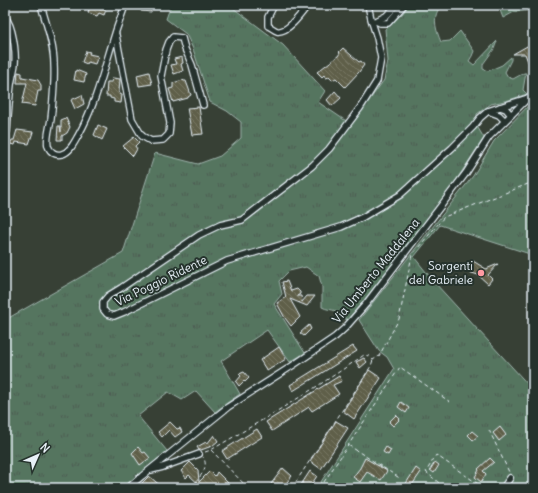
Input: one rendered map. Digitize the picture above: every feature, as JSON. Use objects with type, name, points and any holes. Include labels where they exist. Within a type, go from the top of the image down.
[{"type":"street","points":[[41,5],[54,53],[54,82],[48,147],[50,151],[58,155],[66,153],[72,146],[91,110],[98,94],[115,33],[125,5]]},
{"type":"street","points":[[274,5],[268,17],[268,26],[276,31],[282,31],[292,24],[308,5]]},
{"type":"street","name":"Via Poggio Ridente","points":[[368,5],[374,20],[381,58],[377,81],[360,108],[329,150],[312,166],[242,220],[220,225],[199,235],[108,296],[103,302],[103,309],[107,314],[114,316],[124,312],[227,261],[341,227],[363,217],[400,195],[457,143],[488,111],[528,98]]},
{"type":"street","points":[[374,20],[386,16],[397,5]]},
{"type":"street","points":[[374,20],[380,23],[388,22],[404,5]]},
{"type":"street","points":[[5,17],[8,20],[15,49],[15,64],[11,82],[7,131],[5,135]]},
{"type":"street","points":[[115,33],[132,119],[142,136],[151,141],[163,140],[169,134],[170,122],[161,76],[166,50],[173,37],[182,38],[192,65],[203,105]]},
{"type":"street","name":"Via Umberto Maddalena","points":[[128,488],[228,407],[292,366],[346,328],[462,180],[489,137],[504,120],[533,93]]},
{"type":"street","points":[[500,106],[511,115]]},
{"type":"street","points":[[488,111],[499,115],[504,120]]},
{"type":"street","points":[[149,470],[163,467],[199,454]]},
{"type":"street","points":[[503,488],[510,478]]},
{"type":"path","points":[[292,488],[371,366],[373,360],[379,356],[399,319],[412,255],[444,217],[533,182]]},
{"type":"path","points":[[199,454],[211,450],[273,414],[364,355],[369,356],[373,360]]},
{"type":"path","points":[[320,488],[400,367],[450,402]]},
{"type":"path","points":[[489,430],[510,474],[510,478]]},
{"type":"path","points":[[348,445],[401,479]]},
{"type":"path","points":[[211,450],[248,488]]},
{"type":"path","points":[[195,488],[193,486],[205,469],[206,462],[199,454]]},
{"type":"path","points":[[439,483],[426,472],[436,455],[484,488]]},
{"type":"green space","points":[[171,5],[229,5],[283,45],[325,91],[318,102],[352,124],[384,80],[388,61],[385,29],[403,13],[408,5],[442,5],[436,14],[436,28],[441,42],[450,41],[460,31],[474,51],[469,61],[474,65],[497,41],[494,49],[483,64],[483,69],[488,71],[502,65],[511,57],[505,72],[508,77],[513,79],[526,73],[523,90],[527,94],[491,104],[477,114],[478,128],[484,138],[451,188],[347,320],[336,311],[322,307],[322,287],[319,276],[306,267],[289,271],[279,281],[282,294],[274,304],[305,353],[290,362],[267,330],[221,361],[240,394],[215,412],[196,391],[182,400],[168,392],[138,416],[167,451],[123,488],[5,488],[5,320],[123,253],[155,153],[198,164],[220,156],[241,138],[241,122],[227,111],[210,102],[193,49],[186,34],[166,19]]},
{"type":"green space","points":[[498,5],[533,5],[533,10],[514,12],[503,18]]},
{"type":"green space","points":[[533,101],[533,255],[440,225],[414,257],[435,283],[533,390],[533,488],[317,488],[394,369],[387,357],[379,351],[359,320],[473,176],[494,141]]},
{"type":"building","points":[[90,5],[100,6],[99,9],[106,10],[104,15],[99,13],[97,16],[88,13]]},
{"type":"building","points":[[140,5],[152,5],[151,12],[141,11]]},
{"type":"building","points":[[529,45],[530,47],[533,45],[533,61],[529,64],[525,54],[513,54]]},
{"type":"building","points":[[343,48],[359,62],[361,61],[364,65],[345,87],[336,78],[332,80],[329,77],[326,78],[324,75],[322,77],[317,72],[338,56],[340,53],[339,52]]},
{"type":"building","points":[[86,51],[90,52],[89,54],[98,56],[95,64],[88,62],[87,64],[82,62]]},
{"type":"building","points":[[182,57],[183,63],[181,64],[183,71],[174,74],[171,65],[176,64],[174,59]]},
{"type":"building","points":[[76,70],[86,74],[84,82],[74,80]]},
{"type":"building","points":[[18,72],[22,73],[22,77],[38,80],[41,85],[41,91],[38,91],[35,106],[22,104],[27,83],[17,83]]},
{"type":"building","points":[[149,72],[152,84],[139,86],[137,75]]},
{"type":"building","points":[[113,78],[120,79],[119,92],[122,95],[121,103],[114,102],[114,99],[110,98],[110,96],[106,96],[107,82],[112,82]]},
{"type":"building","points":[[183,80],[186,81],[191,95],[188,98],[173,102],[169,89],[173,88],[173,83]]},
{"type":"building","points":[[335,91],[341,98],[332,106],[327,100]]},
{"type":"building","points":[[82,95],[84,104],[75,109],[71,100]]},
{"type":"building","points":[[199,107],[203,134],[192,135],[187,108]]},
{"type":"building","points":[[66,118],[70,127],[67,133],[62,136],[62,140],[57,140],[58,126],[60,126],[61,132],[61,120]]},
{"type":"building","points":[[98,125],[107,129],[102,140],[94,135]]},
{"type":"building","points":[[17,130],[33,132],[29,144],[16,142],[15,145],[10,144],[12,140],[14,140]]},
{"type":"building","points":[[134,137],[139,142],[135,146],[137,149],[133,156],[123,146]]},
{"type":"building","name":"Sorgenti del Gabriele","points":[[473,261],[486,269],[498,264],[488,275],[492,279],[488,284],[478,275],[469,272]]},
{"type":"building","points":[[287,281],[291,291],[297,289],[300,292],[297,296],[301,296],[302,302],[307,296],[315,296],[307,306],[290,299],[300,317],[291,326],[277,303],[286,297],[282,282]]},
{"type":"building","points":[[309,325],[311,329],[304,336],[300,333]]},
{"type":"building","points":[[353,346],[357,351],[293,391],[290,385]]},
{"type":"building","points":[[279,347],[286,359],[267,371],[260,360]]},
{"type":"building","points":[[364,358],[367,362],[360,368],[356,362]]},
{"type":"building","points":[[369,370],[381,378],[354,419],[343,411]]},
{"type":"building","points":[[244,372],[249,378],[239,386],[236,382],[241,376],[239,374]]},
{"type":"building","points":[[339,376],[342,381],[333,385],[339,394],[312,411],[309,407],[272,431],[266,422]]},
{"type":"building","points":[[401,402],[409,408],[406,413],[398,407]]},
{"type":"building","points":[[396,415],[400,419],[393,426],[389,422]]},
{"type":"building","points":[[336,421],[348,428],[321,469],[310,461]]},
{"type":"building","points":[[170,422],[177,429],[180,428],[182,432],[175,437],[169,430],[162,437],[158,432]]},
{"type":"building","points":[[500,427],[506,435],[499,441],[493,433]]},
{"type":"building","points":[[257,429],[262,437],[227,459],[222,451]]},
{"type":"building","points":[[472,431],[478,436],[473,440],[468,435]]},
{"type":"building","points":[[214,435],[218,441],[212,446],[199,450],[197,447],[206,442],[207,444]]},
{"type":"building","points":[[138,447],[150,458],[140,465],[132,453]]},
{"type":"building","points":[[386,447],[391,450],[388,455],[383,452]]},
{"type":"building","points":[[365,458],[387,471],[381,480],[367,472],[360,482],[353,477]]},
{"type":"building","points":[[490,458],[494,462],[483,471],[486,474],[481,482],[475,477],[479,470],[478,469]]},
{"type":"building","points":[[190,462],[198,470],[199,482],[210,471],[215,476],[217,472],[233,488],[203,488],[189,475],[186,478],[181,471]]},
{"type":"building","points":[[435,462],[439,465],[434,473],[430,470]]},
{"type":"building","points":[[283,468],[292,476],[282,488],[268,488]]},
{"type":"building","points":[[416,468],[421,472],[412,485],[417,488],[403,488]]},
{"type":"building","points":[[310,471],[317,476],[309,488],[299,488]]},
{"type":"building","points":[[149,476],[163,488],[152,488],[149,485],[146,487],[142,483]]},
{"type":"place","name":"Sorgenti del Gabriele","points":[[481,273]]}]
